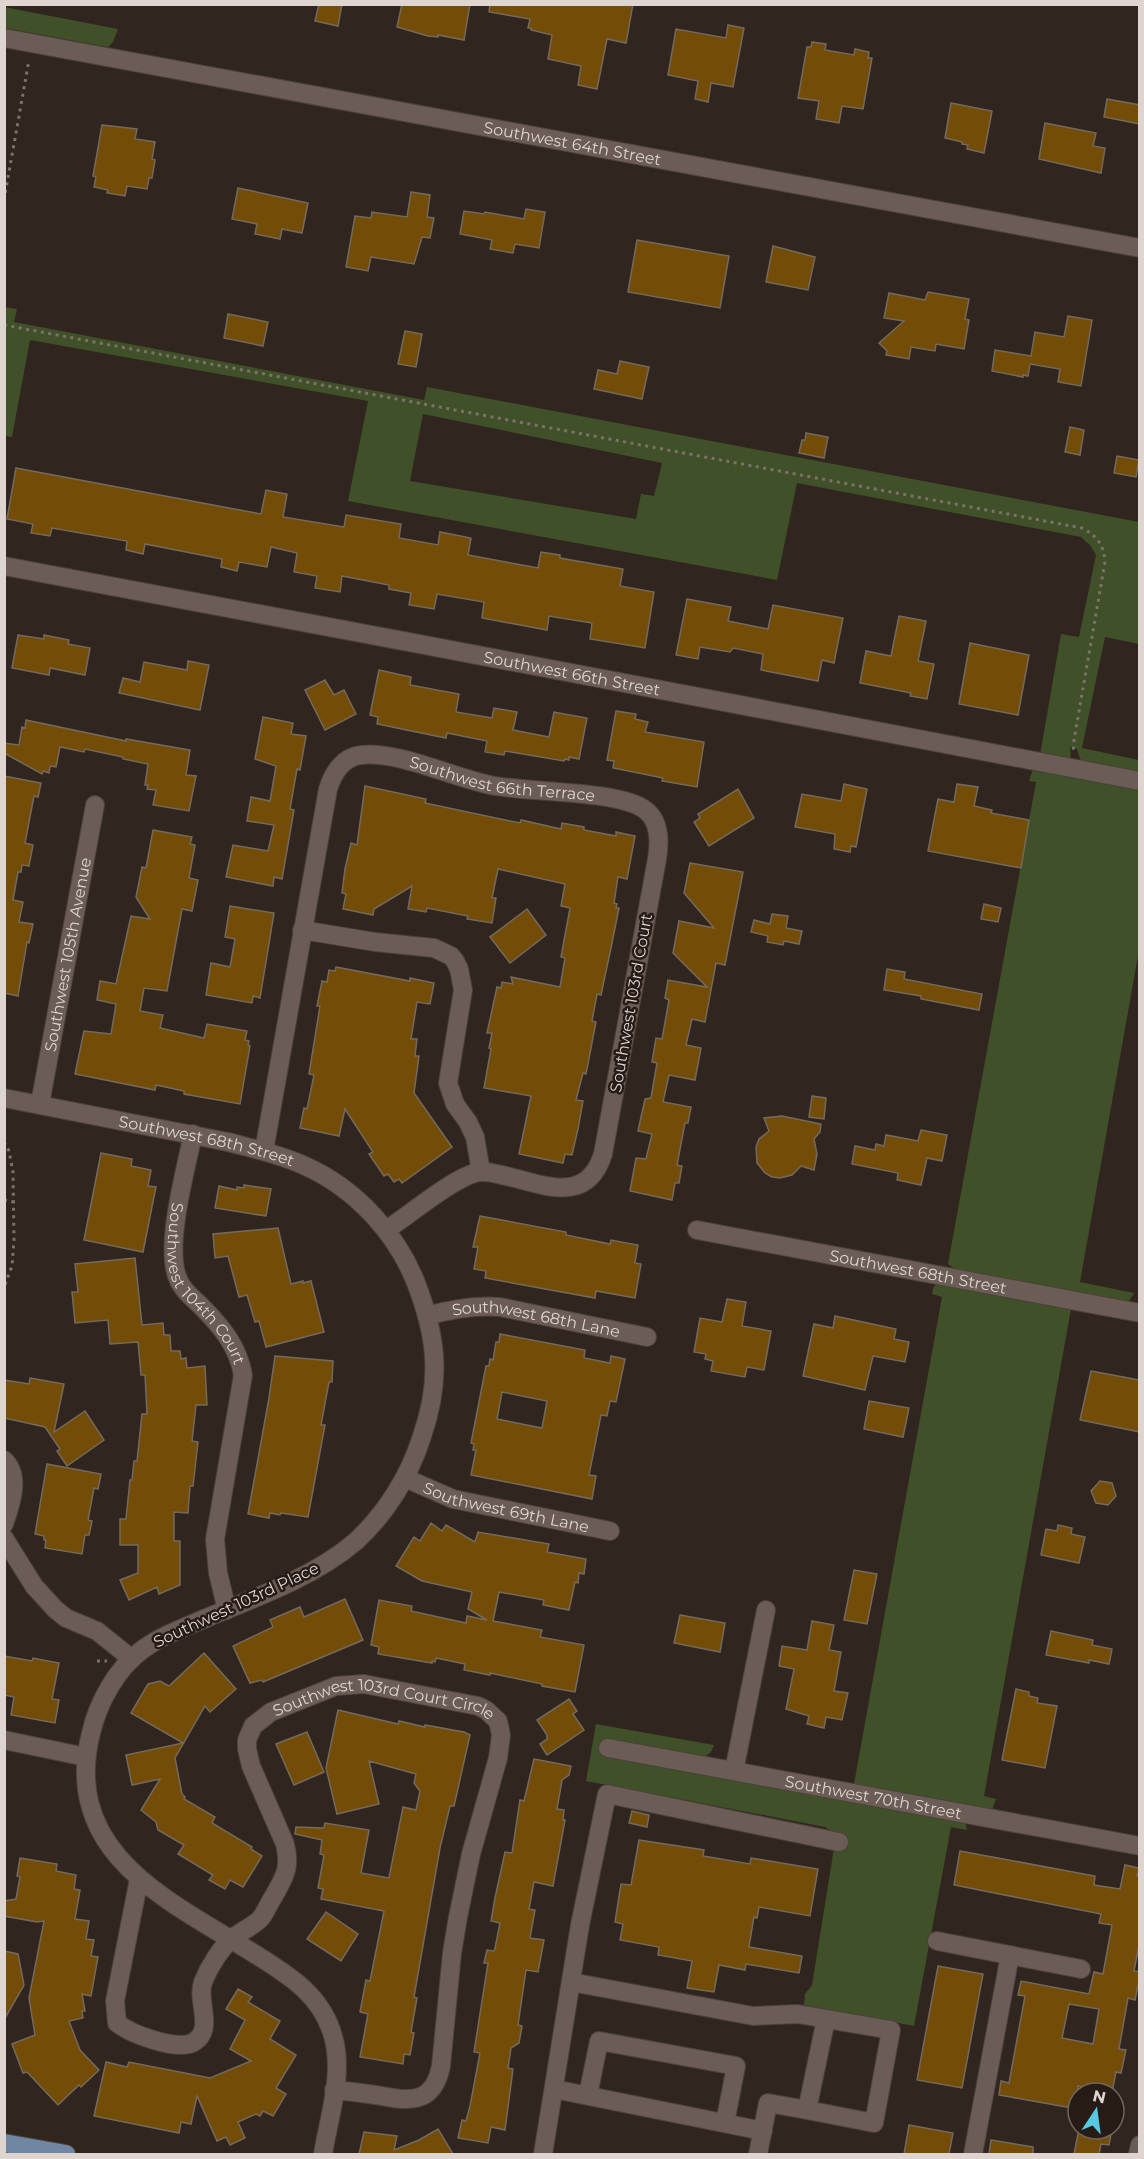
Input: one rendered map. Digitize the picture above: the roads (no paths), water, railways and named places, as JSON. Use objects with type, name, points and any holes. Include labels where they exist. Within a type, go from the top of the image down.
[{"type":"main road","points":[[4,2143],[27,2151],[66,2154]]},
{"type":"street","name":"Southwest 64th Street","points":[[4,38],[1140,248]]},
{"type":"street","name":"Southwest 66th Street","points":[[4,566],[484,655],[815,721],[1140,781]]},
{"type":"street","name":"Southwest 66th Terrace","points":[[302,930],[328,789],[338,769],[349,759],[359,755],[369,754],[423,765],[490,785],[617,800],[639,806],[652,816]]},
{"type":"street","name":"Southwest 105th Avenue","points":[[40,1104],[95,805]]},
{"type":"street","name":"Southwest 103rd Court","points":[[481,1172],[560,1187],[584,1184],[596,1172],[603,1154],[659,848],[657,824],[652,816]]},
{"type":"street","points":[[264,1151],[302,930],[375,942],[434,948],[451,956],[459,969],[462,990],[448,1083],[450,1094],[475,1137],[481,1172],[457,1181],[386,1230]]},
{"type":"street","name":"Southwest 68th Street","points":[[4,1098],[193,1134],[264,1151],[305,1166],[332,1180],[360,1203],[386,1230]]},
{"type":"street","name":"Southwest 104th Court","points":[[193,1134],[176,1227],[174,1252],[176,1272],[184,1289],[231,1341],[243,1375],[215,1539],[218,1574],[227,1610]]},
{"type":"street","name":"Southwest 103rd Place","points":[[323,2154],[337,2061],[333,2035],[321,2010],[297,1981],[169,1902],[139,1879],[109,1847],[97,1824],[89,1800],[87,1757],[91,1732],[111,1685],[142,1650],[161,1639],[292,1581],[338,1554],[369,1527],[405,1478],[415,1457],[433,1396],[436,1370],[427,1316],[413,1274],[386,1230]]},
{"type":"street","name":"Southwest 68th Street","points":[[697,1230],[1140,1313]]},
{"type":"street","name":"Southwest 68th Lane","points":[[427,1316],[469,1306],[500,1307],[647,1337]]},
{"type":"street","points":[[4,1460],[11,1468],[14,1481],[4,1524]]},
{"type":"street","name":"Southwest 69th Lane","points":[[405,1478],[453,1498],[610,1531]]},
{"type":"street","points":[[4,1538],[34,1586],[55,1609],[66,1618],[97,1631],[132,1659]]},
{"type":"street","points":[[734,1771],[766,1610]]},
{"type":"street","name":"Southwest 103rd Court Circle","points":[[231,1939],[260,1919],[287,1871],[285,1844],[248,1759],[247,1740],[253,1726],[261,1719],[271,1712],[321,1691],[354,1683],[463,1702],[486,1710],[498,1721],[501,1735],[498,1758],[471,1854],[458,1917],[452,1953],[441,2066],[437,2080],[429,2093],[407,2100],[334,2090]]},
{"type":"street","points":[[4,1740],[87,1757]]},
{"type":"street","name":"Southwest 70th Street","points":[[608,1748],[1140,1846]]},
{"type":"street","points":[[543,2154],[580,1924],[607,1794],[839,1842]]},
{"type":"street","points":[[139,1879],[115,2001],[117,2023],[125,2030],[181,2045],[192,2044],[199,2038],[206,2018],[200,1994],[202,1986],[214,1963],[231,1939]]},
{"type":"street","points":[[938,1941],[1082,1970]]},
{"type":"street","points":[[973,2154],[1010,1955]]},
{"type":"street","points":[[571,1982],[753,2016],[798,2014],[891,2030],[874,2123],[768,2103],[758,2154]]},
{"type":"street","points":[[807,2110],[826,2019]]},
{"type":"street","points":[[588,2095],[598,2041],[735,2066],[725,2123]]},
{"type":"street","points":[[554,2089],[763,2131]]},
{"type":"street","points":[[1138,2154],[1140,2145]]}]
